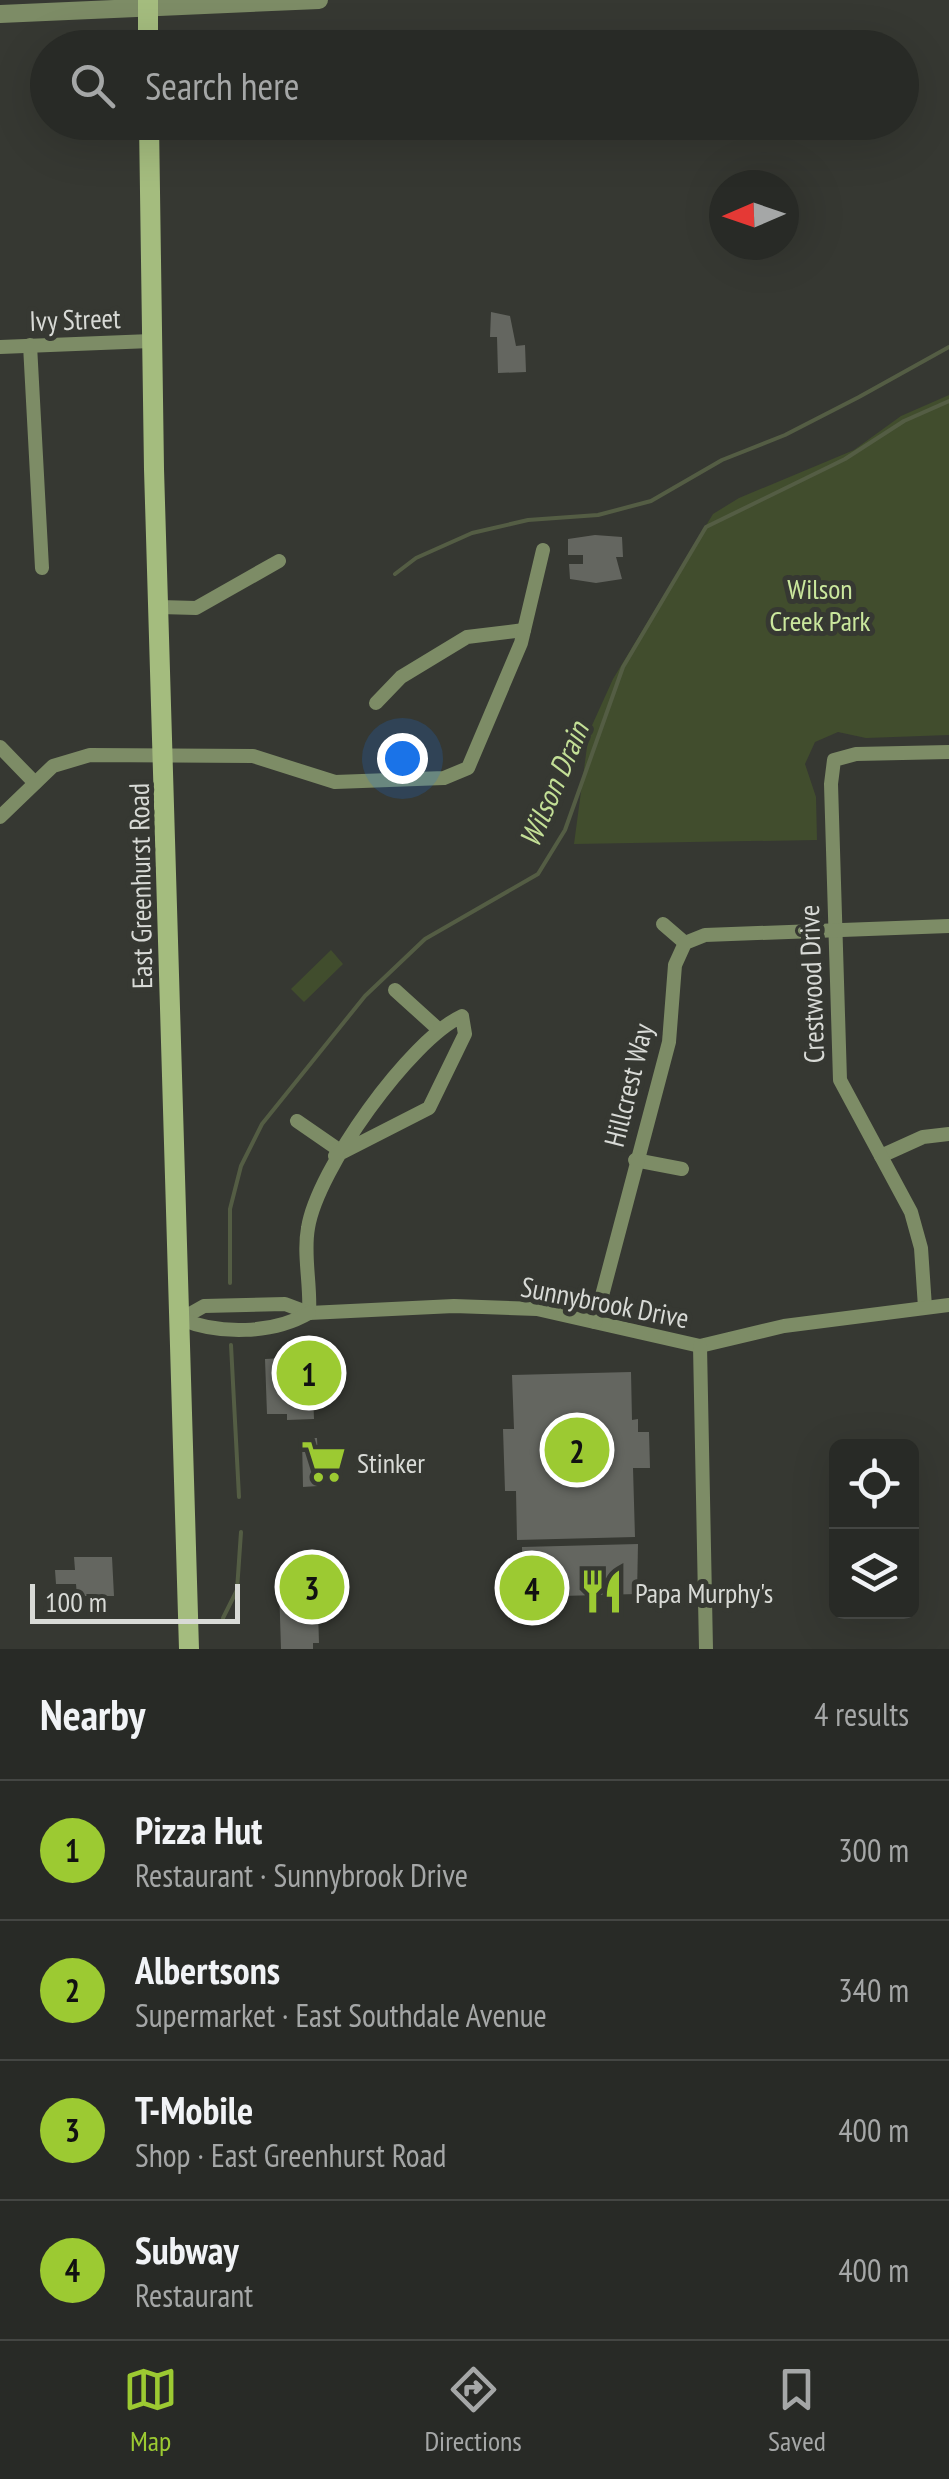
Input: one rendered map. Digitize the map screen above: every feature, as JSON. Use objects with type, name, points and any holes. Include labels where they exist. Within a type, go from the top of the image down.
[{"type":"main road","points":[[148,3],[148,30]]},
{"type":"main road","name":"East Greenhurst Road","points":[[149,140],[151,340],[189,1649]]},
{"type":"street","points":[[0,14],[148,3],[319,0]]},
{"type":"street","name":"Ivy Street","points":[[0,347],[151,340]]},
{"type":"street","points":[[30,345],[42,568]]},
{"type":"street","points":[[0,817],[35,783],[70,758],[253,756],[335,782],[444,778],[468,768],[524,630],[542,550]]},
{"type":"street","points":[[160,607],[196,608],[279,560]]},
{"type":"street","points":[[376,703],[401,677],[467,636],[524,630]]},
{"type":"street","points":[[0,746],[35,783]]},
{"type":"street","name":"Crestwood Drive","points":[[925,1307],[916,1226],[840,1080],[834,929],[834,760],[856,754],[949,752]]},
{"type":"street","points":[[663,924],[684,943],[705,935],[949,926]]},
{"type":"street","name":"Hillcrest Way","points":[[595,1322],[669,1042],[675,965],[684,943]]},
{"type":"street","points":[[394,990],[436,1028]]},
{"type":"street","points":[[308,1312],[308,1228],[337,1153],[436,1028],[462,1016],[464,1034],[429,1108],[337,1153]]},
{"type":"street","points":[[297,1120],[337,1153]]},
{"type":"street","points":[[881,1156],[923,1137],[949,1134]]},
{"type":"street","points":[[635,1160],[682,1169]]},
{"type":"street","name":"Sunnybrook Drive","points":[[181,1319],[204,1306],[285,1304],[308,1312],[454,1306],[537,1309],[700,1346],[784,1326],[949,1305]]},
{"type":"street","name":"Sunnybrook Drive","points":[[181,1319],[205,1330],[286,1326],[308,1312]]},
{"type":"street","points":[[700,1346],[706,1649]]},
{"type":"green space","name":"Wilson Creek Park","points":[[949,395],[949,735],[866,738],[838,732],[815,742],[805,764],[816,797],[817,840],[574,844],[589,732],[613,679],[713,514],[739,498],[854,450],[901,416]]},
{"type":"green space","points":[[331,950],[343,964],[304,1002],[291,989]]},
{"type":"building","points":[[491,312],[510,316],[516,346],[525,345],[526,372],[498,373],[497,337],[490,337]]},
{"type":"building","points":[[622,537],[623,557],[616,557],[622,579],[596,583],[570,579],[569,564],[583,564],[583,555],[568,555],[568,539]]},
{"type":"building","points":[[305,1357],[306,1367],[312,1367],[314,1419],[287,1420],[287,1414],[267,1414],[265,1359]]},
{"type":"building","points":[[631,1372],[632,1420],[638,1419],[638,1432],[649,1432],[650,1468],[633,1468],[635,1537],[517,1540],[516,1491],[505,1491],[503,1429],[514,1429],[512,1375]]},
{"type":"building","points":[[302,1438],[317,1438],[318,1460],[329,1460],[329,1464],[318,1464],[318,1486],[303,1487]]},
{"type":"building","points":[[638,1544],[637,1594],[523,1597],[522,1547]]},
{"type":"building","points":[[74,1557],[112,1557],[114,1596],[77,1596],[76,1584],[56,1584],[55,1570],[75,1570]]},
{"type":"building","points":[[290,1578],[317,1578],[319,1643],[313,1643],[313,1649],[281,1649],[279,1586],[290,1586]]},
{"type":"waterway","points":[[395,574],[416,558],[472,533],[528,520],[598,515],[651,501],[722,460],[785,435],[949,347]]},
{"type":"waterway","name":"Wilson Drain","points":[[230,1283],[230,1209],[241,1166],[262,1124],[365,996],[425,939],[538,874],[565,830],[623,667],[706,527],[845,459],[904,421],[949,401]]},
{"type":"waterway","name":"Wilson Drain","points":[[231,1345],[239,1497]]},
{"type":"waterway","name":"Wilson Drain","points":[[223,1618],[237,1590],[241,1532]]},
{"type":"place","name":"Pizza Hut","points":[[309,1373]]},
{"type":"place","name":"Albertsons","points":[[577,1450]]},
{"type":"place","name":"Stinker","points":[[324,1462]]},
{"type":"place","name":"T-Mobile","points":[[312,1587]]},
{"type":"place","name":"Subway","points":[[532,1588]]},
{"type":"place","name":"Papa Murphy's","points":[[602,1592]]}]
